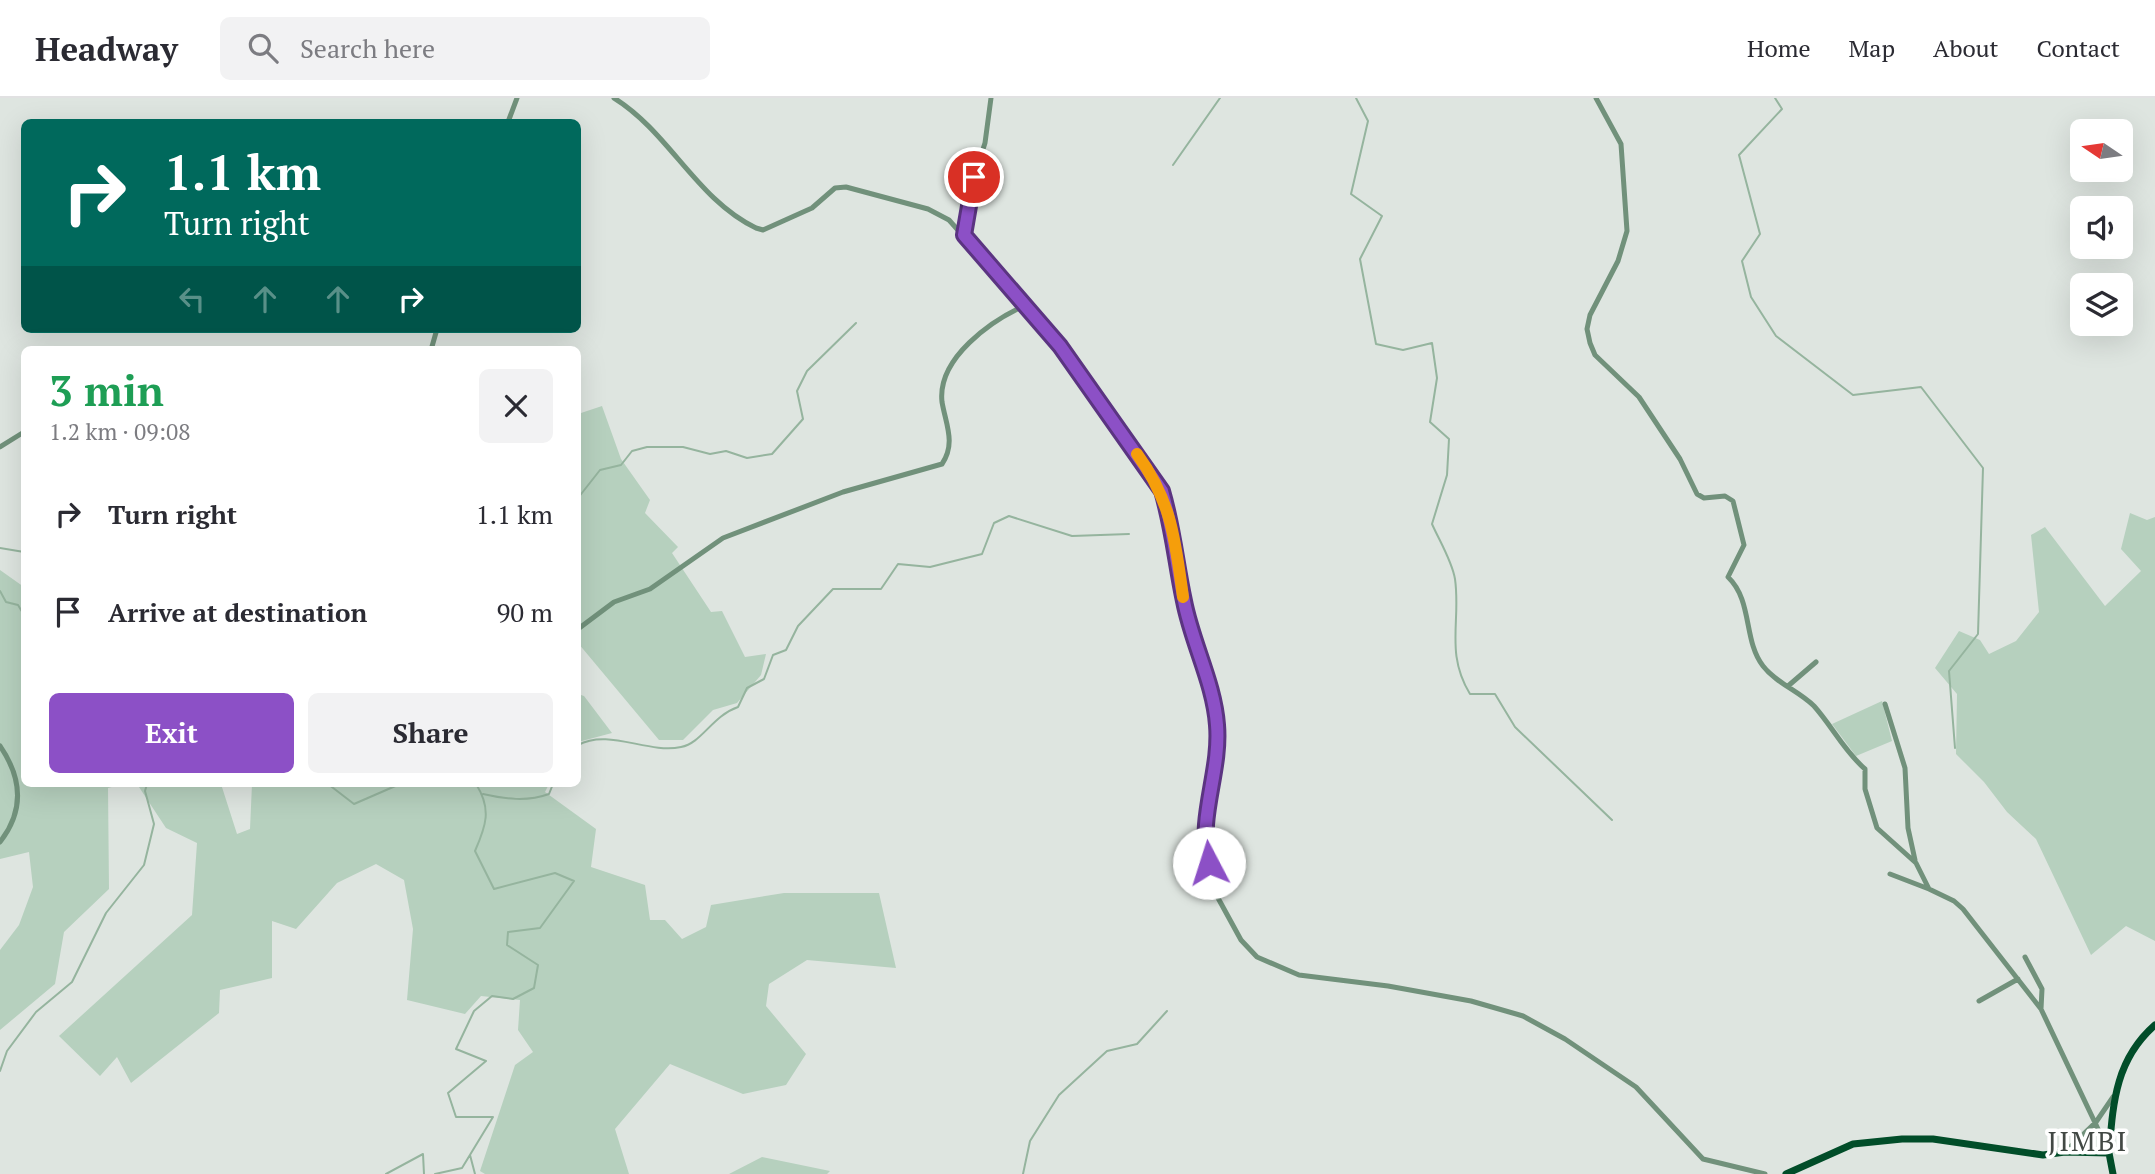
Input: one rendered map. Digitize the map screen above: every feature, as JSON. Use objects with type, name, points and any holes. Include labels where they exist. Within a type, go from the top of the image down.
[{"type":"main road","points":[[2113,1174],[2109,1153],[2113,1097],[2132,1049],[2155,1025]]},
{"type":"main road","points":[[1786,1174],[1841,1148],[1880,1140],[1933,1139],[2043,1156],[2065,1152],[2109,1153]]},
{"type":"street","points":[[509,119],[517,98]]},
{"type":"street","points":[[614,98],[650,125],[718,201],[757,228],[763,230],[797,216],[835,188],[846,187],[928,209],[948,220],[1026,305],[1074,364],[1162,491],[1169,515],[1184,602],[1217,723],[1205,850],[1218,898],[1241,940],[1257,957],[1299,975],[1388,986],[1471,1001],[1523,1016],[1565,1039],[1636,1087],[1703,1159],[1765,1174]]},
{"type":"street","points":[[964,235],[974,177],[985,143],[991,98]]},
{"type":"street","points":[[1596,98],[1621,144],[1627,231],[1618,261],[1590,315],[1590,343],[1595,355],[1639,397],[1679,459],[1697,494],[1704,498],[1724,496],[1733,501],[1744,545],[1728,577],[1738,586],[1753,646],[1763,666],[1815,707],[1852,758],[1865,769],[1864,789],[1878,828],[1916,863]]},
{"type":"street","points":[[581,627],[614,602],[650,589],[723,538],[843,492],[938,466],[950,449],[942,400],[953,364],[983,329],[1026,305]]},
{"type":"street","points":[[0,447],[21,434]]},
{"type":"street","points":[[1788,686],[1816,662]]},
{"type":"street","points":[[1885,704],[1905,768],[1910,844],[1929,889]]},
{"type":"street","points":[[0,746],[8,757],[19,792],[12,823],[0,842]]},
{"type":"street","points":[[1890,874],[1954,901],[2042,1009],[2109,1153]]},
{"type":"street","points":[[2025,957],[2042,989],[2042,1009]]},
{"type":"street","points":[[1979,1001],[2018,979]]},
{"type":"street","points":[[2065,1152],[2096,1122],[2113,1097]]},
{"type":"green space","points":[[602,406],[621,459],[650,500],[645,513],[678,547],[672,553],[711,612],[722,611],[745,657],[766,654],[761,675],[737,703],[713,710],[683,740],[659,740],[581,647],[581,413]]},
{"type":"green space","points":[[2130,513],[2147,520],[2155,517],[2155,941],[2126,926],[2091,955],[2036,839],[2007,812],[1984,782],[1956,754],[1957,694],[1935,668],[1959,631],[1980,640],[1989,654],[2016,641],[2039,612],[2031,535],[2045,527],[2105,606],[2141,571],[2121,549]]},
{"type":"green space","points":[[0,570],[21,585],[21,787],[112,787],[108,788],[109,889],[64,932],[55,984],[0,1030],[0,950],[19,925],[33,887],[29,852],[0,859]]},
{"type":"green space","points":[[581,695],[584,696],[612,733],[581,741]]},
{"type":"green space","points":[[1882,701],[1892,741],[1856,756],[1832,724]]},
{"type":"green space","points":[[139,787],[222,787],[237,834],[250,829],[252,787],[548,787],[545,792],[596,829],[591,867],[645,885],[650,920],[665,920],[682,939],[706,927],[711,905],[784,893],[879,893],[896,968],[807,960],[769,984],[766,1006],[806,1054],[786,1085],[743,1094],[670,1064],[615,1129],[629,1174],[485,1174],[480,1171],[515,1065],[533,1052],[518,1030],[520,1000],[481,996],[465,1014],[407,1000],[413,929],[404,880],[376,864],[337,883],[296,929],[272,921],[272,978],[220,990],[219,1013],[131,1083],[117,1057],[100,1076],[59,1036],[192,915],[197,843],[166,828]]},
{"type":"green space","points":[[762,1157],[830,1171],[827,1174],[729,1174]]},
{"type":"waterway","points":[[1173,165],[1220,98]]},
{"type":"waterway","points":[[1356,98],[1368,121],[1351,194],[1382,216],[1360,259],[1376,344],[1403,350],[1432,343],[1437,378],[1430,422],[1449,439],[1447,475],[1432,524],[1455,579],[1455,637],[1462,679],[1470,694],[1495,694],[1515,727],[1612,820]]},
{"type":"waterway","points":[[1775,98],[1782,109],[1739,155],[1760,234],[1742,261],[1751,297],[1776,336],[1853,395],[1921,387],[1983,468],[1978,634],[1949,671],[1955,748]]},
{"type":"waterway","points":[[581,494],[600,470],[621,465],[632,451],[647,447],[683,447],[710,454],[726,451],[747,458],[772,454],[803,419],[797,391],[807,371],[856,323]]},
{"type":"waterway","points":[[581,744],[602,739],[668,748],[688,745],[721,716],[738,707],[747,688],[764,679],[773,655],[786,650],[798,626],[833,589],[881,589],[898,564],[930,567],[982,554],[994,523],[1009,516],[1072,536],[1129,534]]},
{"type":"waterway","points":[[0,548],[21,552]]},
{"type":"waterway","points":[[0,591],[6,602],[18,605],[21,610]]},
{"type":"waterway","points":[[0,1071],[7,1051],[36,1012],[72,982],[106,913],[144,865],[154,824],[146,787]]},
{"type":"waterway","points":[[332,787],[354,804],[393,787]]},
{"type":"waterway","points":[[435,1174],[462,1168],[493,1117],[456,1117],[448,1093],[486,1061],[456,1049],[474,1011],[492,996],[513,999],[534,988],[538,965],[507,945],[508,932],[540,928],[574,881],[555,873],[494,889],[475,851],[486,818],[484,802],[478,787]]},
{"type":"waterway","points":[[483,794],[524,799],[549,794],[552,787]]},
{"type":"waterway","points":[[1023,1174],[1030,1141],[1059,1095],[1107,1051],[1137,1044],[1167,1011]]},
{"type":"waterway","points":[[386,1174],[423,1154],[424,1174]]},
{"type":"waterway","points":[[470,1155],[475,1174]]},
{"type":"slow traffic","points":[[1137,454],[1162,491],[1169,515],[1183,597]]},
{"type":"district","name":"JIMBI","points":[[2088,1141]]},
{"type":"route","points":[[974,177],[964,235],[1060,346],[1162,491],[1169,515],[1184,602],[1217,723],[1216,760],[1206,826],[1205,850],[1209,863]]}]
